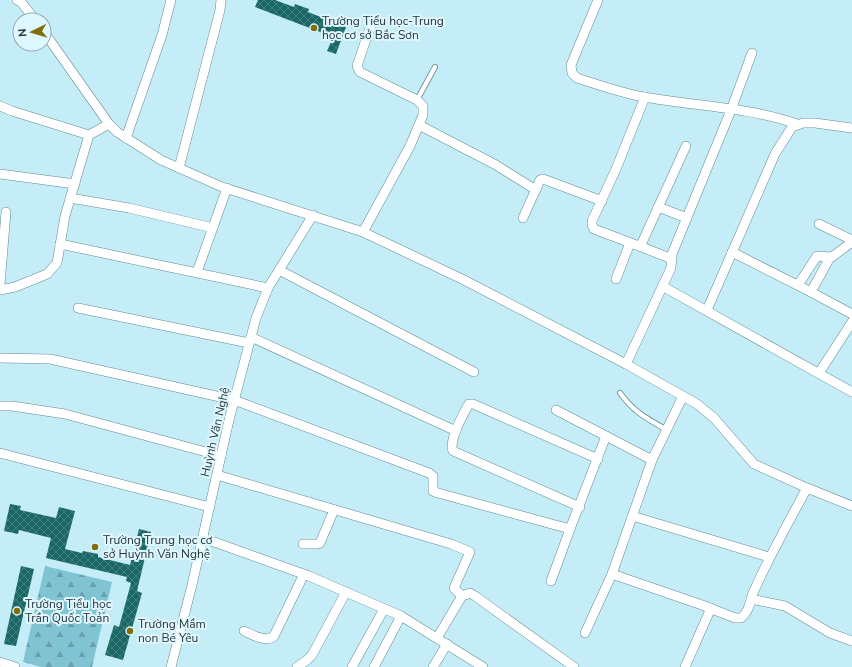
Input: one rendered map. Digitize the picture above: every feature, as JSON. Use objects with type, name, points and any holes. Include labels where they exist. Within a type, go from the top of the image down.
[{"type":"street","points":[[17,0],[28,12]]},
{"type":"street","points":[[126,138],[162,35],[171,0]]},
{"type":"street","points":[[180,168],[220,10],[221,0]]},
{"type":"street","points":[[598,0],[571,65],[572,73],[577,78],[644,97],[762,114],[797,124],[815,123],[852,128]]},
{"type":"street","points":[[363,232],[410,146],[423,115],[422,106],[417,100],[360,72],[357,66],[371,25]]},
{"type":"street","points":[[52,43],[109,124],[117,132],[161,160],[227,188],[363,232],[464,280],[626,364],[697,404],[714,418],[754,464],[852,506]]},
{"type":"street","points":[[626,364],[670,268],[686,218],[731,110],[752,53]]},
{"type":"street","points":[[644,97],[616,169],[592,221],[592,225],[594,229],[672,259]]},
{"type":"street","points":[[0,106],[89,135]]},
{"type":"street","points":[[0,290],[15,287],[47,274],[57,263],[64,216],[89,135],[109,124]]},
{"type":"street","points":[[706,310],[775,154],[788,132],[797,124]]},
{"type":"street","points":[[419,125],[496,165],[536,190]]},
{"type":"street","points":[[635,245],[641,245],[686,146]]},
{"type":"street","points":[[0,174],[75,184]]},
{"type":"street","points":[[524,218],[540,180],[542,179],[602,201]]},
{"type":"street","points":[[197,272],[227,188]]},
{"type":"street","points":[[70,198],[129,208],[213,228]]},
{"type":"street","points":[[658,207],[686,218]]},
{"type":"street","points":[[0,285],[6,212]]},
{"type":"street","name":"Huỳnh Văn Nghệ","points":[[171,667],[192,585],[234,400],[256,318],[268,288],[313,215]]},
{"type":"street","points":[[811,292],[831,257],[852,241],[819,224]]},
{"type":"street","points":[[60,244],[268,288]]},
{"type":"street","points":[[616,279],[635,245]]},
{"type":"street","points":[[732,252],[852,314]]},
{"type":"street","points":[[798,285],[817,256],[831,257]]},
{"type":"street","points":[[279,270],[474,372]]},
{"type":"street","points":[[662,286],[852,392]]},
{"type":"street","points":[[78,308],[250,340],[456,431]]},
{"type":"street","points":[[819,373],[852,322]]},
{"type":"street","points":[[0,358],[50,359],[234,400],[429,473],[434,476],[433,491],[438,493],[570,529]]},
{"type":"street","points":[[585,633],[612,574],[652,460],[683,396]]},
{"type":"street","points":[[580,507],[454,451],[452,444],[456,431],[467,407],[470,404],[473,404],[598,459]]},
{"type":"street","points":[[0,406],[65,414],[221,456]]},
{"type":"street","points":[[556,410],[652,460]]},
{"type":"street","points":[[551,581],[606,436]]},
{"type":"street","points":[[0,453],[210,507]]},
{"type":"street","points":[[217,475],[451,544],[470,552],[454,588],[462,596]]},
{"type":"street","points":[[612,574],[736,618],[741,618],[747,612],[751,599],[769,558],[807,488]]},
{"type":"street","points":[[303,544],[320,543],[334,510]]},
{"type":"street","points":[[632,516],[769,558]]},
{"type":"street","points":[[203,538],[304,574],[401,616],[483,667]]},
{"type":"street","points":[[244,631],[265,639],[271,639],[274,636],[304,574]]},
{"type":"street","points":[[297,667],[312,655],[346,592]]},
{"type":"street","points":[[437,638],[462,596],[470,593],[574,667]]},
{"type":"street","points":[[751,599],[785,606],[830,633],[852,641]]},
{"type":"street","points":[[685,667],[711,608]]},
{"type":"street","points":[[352,667],[384,609]]},
{"type":"street","points":[[374,667],[401,616]]},
{"type":"street","points":[[433,667],[447,644]]},
{"type":"street","points":[[0,662],[15,667]]},
{"type":"lane","points":[[417,100],[435,67]]},
{"type":"lane","points":[[620,393],[630,406],[641,416],[667,430]]},
{"type":"green space","points":[[45,566],[112,582],[92,667],[41,667],[23,662]]},
{"type":"building","points":[[258,0],[275,0],[294,7],[295,4],[309,9],[308,12],[346,27],[336,54],[327,51],[333,37],[255,7]]},
{"type":"building","points":[[10,504],[21,506],[20,510],[56,518],[59,507],[75,511],[65,549],[82,553],[83,551],[98,554],[98,557],[130,565],[139,529],[151,532],[137,591],[142,593],[123,660],[105,655],[114,625],[119,627],[131,583],[126,581],[127,577],[46,558],[51,538],[19,530],[18,534],[4,531]]},
{"type":"building","points":[[21,566],[34,569],[16,646],[4,644]]},
{"type":"place","name":"Trường Tiểu học-Trung học cơ sở Bắc Sơn","points":[[314,28]]},
{"type":"place","name":"Trường Trung học cơ sở Huỳnh Văn Nghệ","points":[[95,547]]},
{"type":"place","name":"Trường Tiểu học Trần Quốc Toản","points":[[17,611]]},
{"type":"place","name":"Trường Mầm non Bé Yêu","points":[[130,631]]}]
